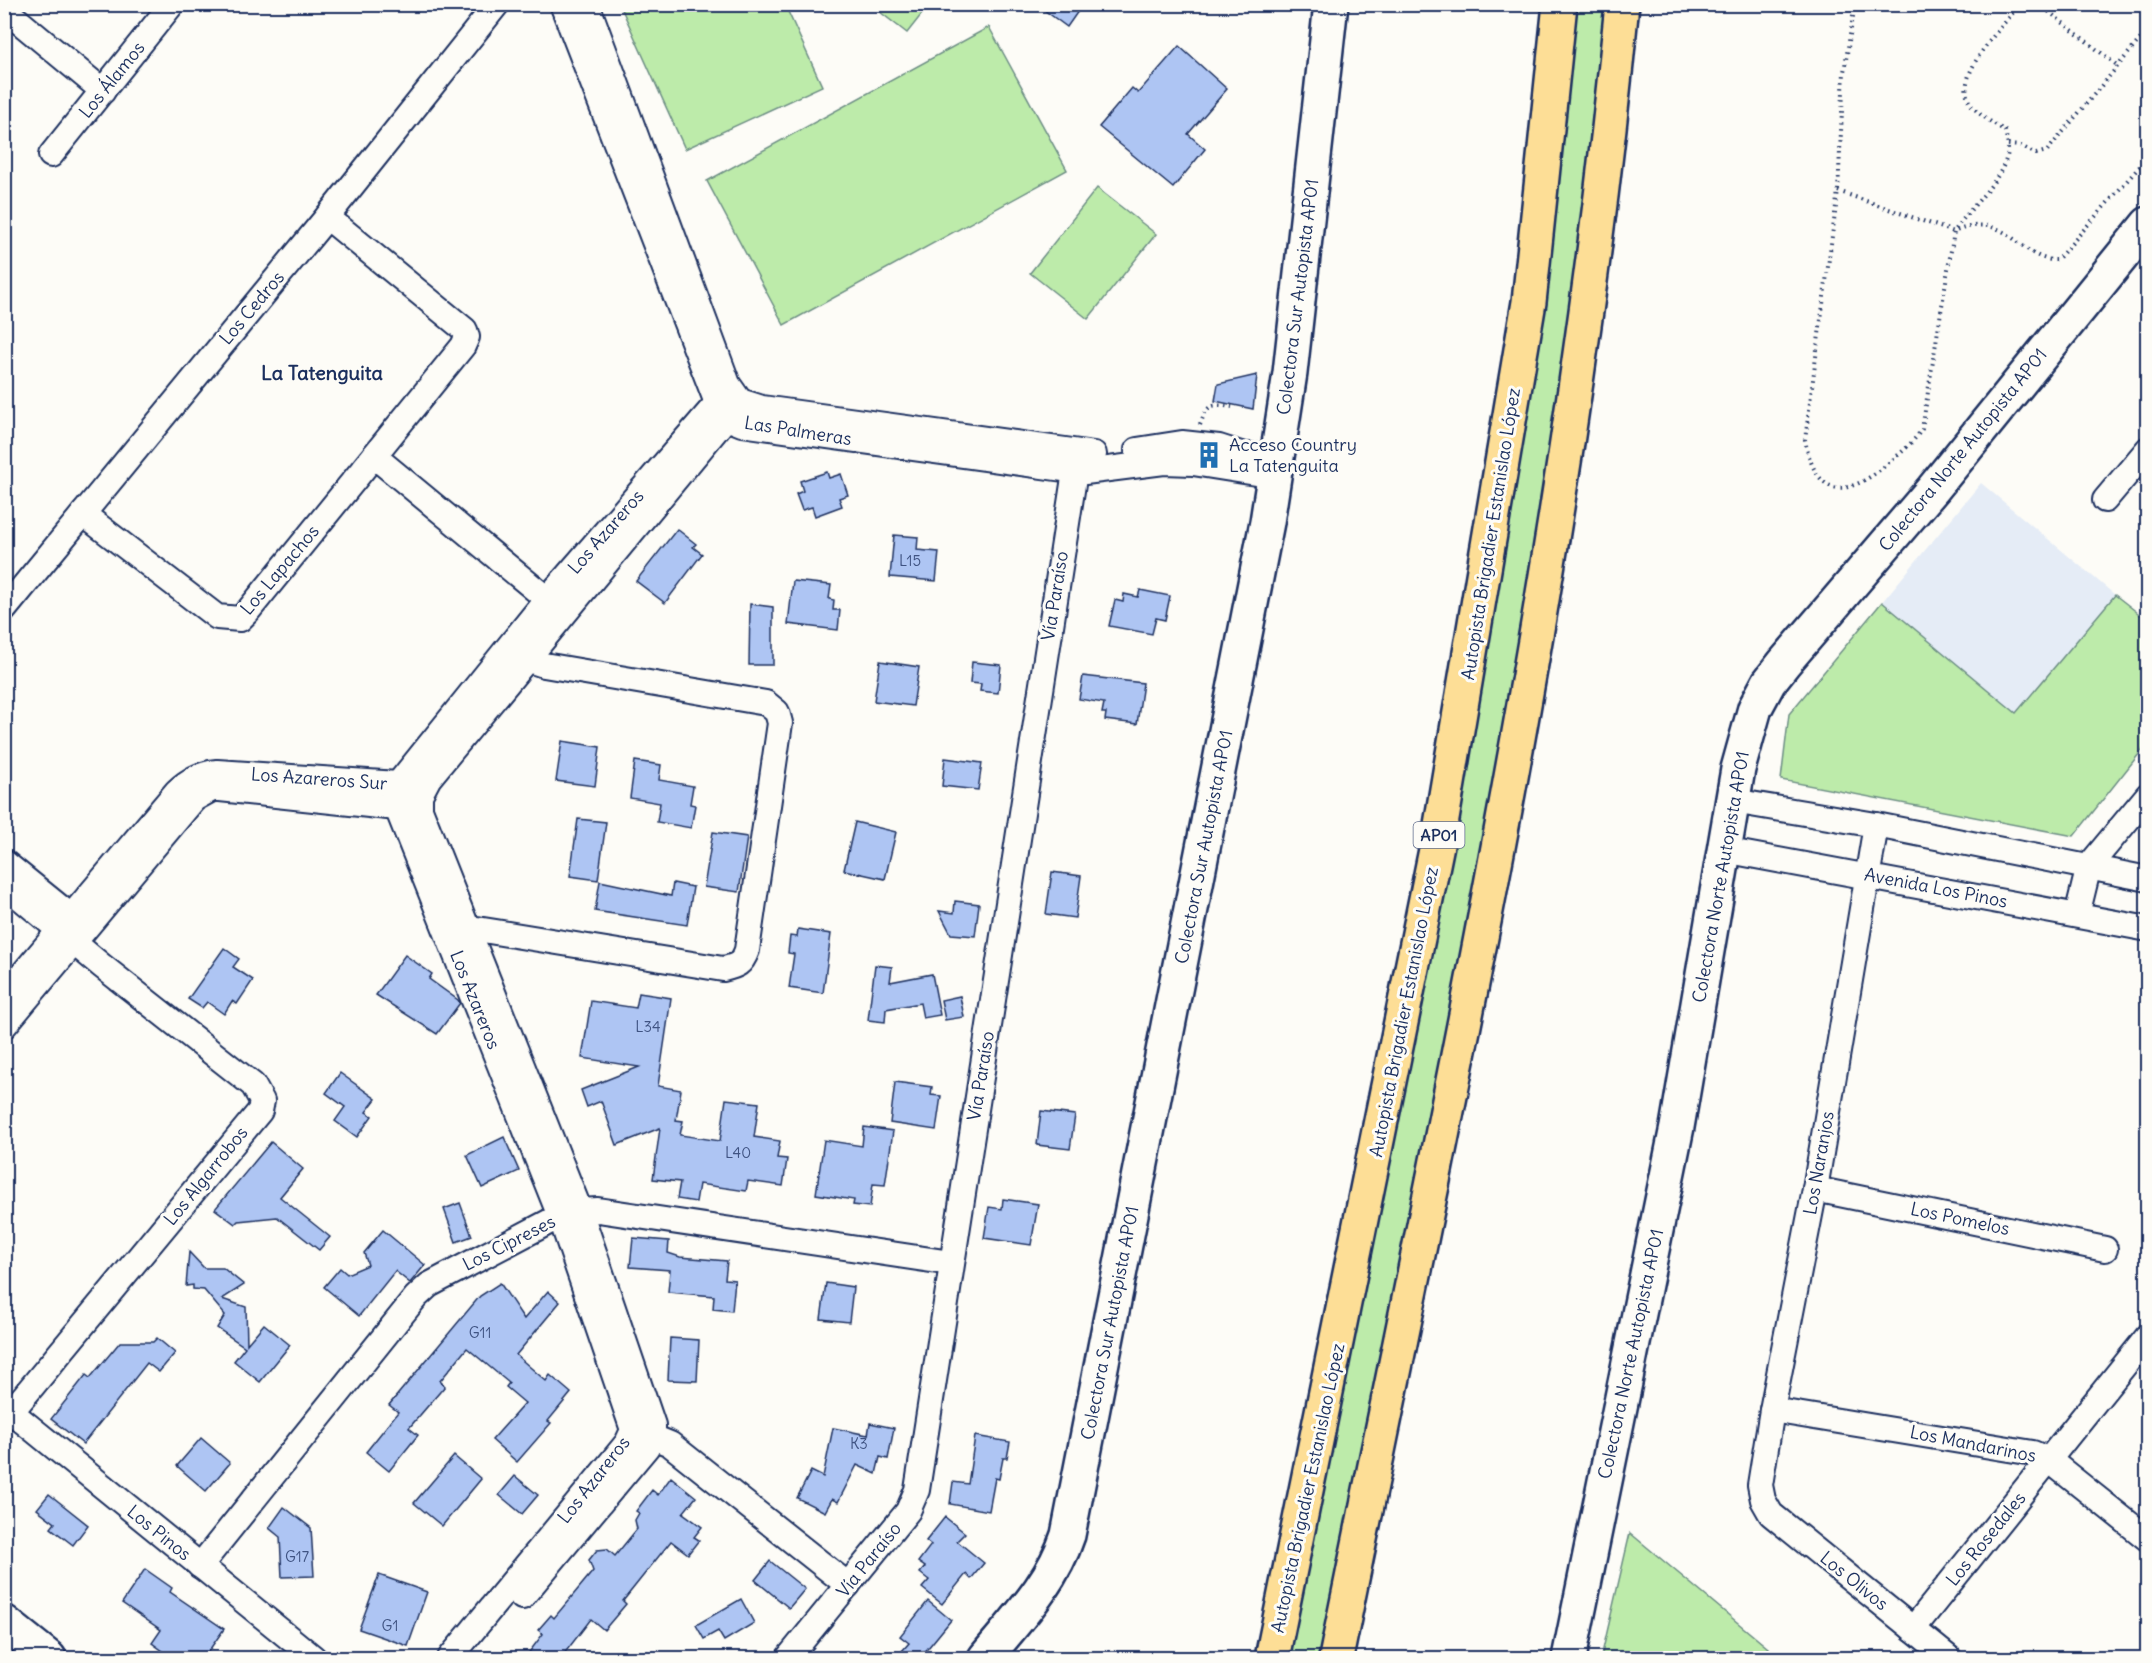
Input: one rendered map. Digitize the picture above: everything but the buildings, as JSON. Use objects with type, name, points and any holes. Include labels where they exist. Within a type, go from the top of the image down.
[{"type":"highway","name":"Autopista Brigadier Estanislao López","points":[[1272,1659],[1445,801],[1529,302],[1560,4]]},
{"type":"highway","points":[[1336,1659],[1502,835],[1587,305],[1622,4]]},
{"type":"main road","name":"Colectora Sur Autopista AP01","points":[[984,1659],[1050,1579],[1068,1535],[1277,466],[1290,373],[1331,4]]},
{"type":"main road","name":"Colectora Norte Autopista AP01","points":[[1569,1659],[1677,1127],[1733,801],[1746,735],[1755,708],[1769,682],[1933,489],[2148,224]]},
{"type":"main road","points":[[4,1622],[50,1659]]},
{"type":"street","name":"Los Álamos","points":[[51,155],[172,4]]},
{"type":"street","name":"Los Cedros","points":[[4,610],[327,217],[497,4]]},
{"type":"street","points":[[562,4],[728,407]]},
{"type":"street","name":"Las Palmeras","points":[[587,4],[728,384],[728,407],[742,423],[1077,461],[1099,455],[1182,443],[1197,444],[1219,447],[1277,466]]},
{"type":"street","points":[[4,9],[103,91]]},
{"type":"street","name":"Los Lapachos","points":[[82,514],[217,617],[240,619],[463,346],[467,337],[465,330],[327,217]]},
{"type":"street","name":"Los Azareros","points":[[450,1659],[627,1443],[652,1425],[459,934],[397,796],[563,593],[728,407]]},
{"type":"street","points":[[2105,500],[2148,449]]},
{"type":"street","points":[[374,456],[563,593]]},
{"type":"street","name":"Las Palmeras","points":[[1077,461],[1085,472],[1164,462],[1277,466]]},
{"type":"street","name":"Vía Paraíso","points":[[788,1659],[908,1511],[917,1490],[1077,461]]},
{"type":"street","name":"Los Azareros","points":[[459,934],[420,809],[420,795],[429,778],[529,660],[563,593]]},
{"type":"street","points":[[459,934],[477,929],[723,969],[736,967],[743,961],[747,950],[780,723],[777,712],[766,703],[544,665],[529,660]]},
{"type":"street","name":"Los Azareros Sur","points":[[4,996],[74,929],[194,799],[212,789],[420,795]]},
{"type":"street","points":[[2077,915],[2089,866],[2148,795]]},
{"type":"street","points":[[1733,801],[1876,825],[2148,879]]},
{"type":"street","name":"Los Naranjos","points":[[1762,1500],[1761,1485],[1772,1410],[1815,1189],[1876,825]]},
{"type":"street","name":"Avenida Los Pinos","points":[[1724,850],[2148,929]]},
{"type":"street","points":[[4,862],[74,929]]},
{"type":"street","points":[[4,884],[74,929]]},
{"type":"street","name":"Los Azareros Sur","points":[[4,1026],[74,929]]},
{"type":"street","name":"Los Algarrobos","points":[[8,1409],[260,1111],[262,1101],[253,1085],[102,966],[74,929]]},
{"type":"street","name":"Los Pomelos","points":[[1815,1189],[2104,1249]]},
{"type":"street","name":"Los Cipreses","points":[[200,1566],[416,1297],[429,1284],[570,1213],[598,1210],[951,1263]]},
{"type":"street","name":"Los Rosedales","points":[[1913,1629],[2148,1336]]},
{"type":"street","name":"Los Pinos","points":[[8,1409],[314,1659]]},
{"type":"street","name":"Los Mandarinos","points":[[1772,1410],[2014,1448],[2049,1460],[2148,1539]]},
{"type":"street","points":[[643,1433],[670,1444],[848,1585]]},
{"type":"street","name":"Los Azareros","points":[[471,1659],[647,1447],[643,1433]]},
{"type":"street","name":"Los Olivos","points":[[1762,1500],[1771,1514],[1949,1659]]},
{"type":"path","points":[[1855,4],[1844,72],[1838,191],[1805,440],[1815,473],[1827,484],[1847,489],[1866,482],[1914,442],[1922,429],[1954,232],[2007,159],[2008,146],[2005,131],[1972,105],[1965,88],[1970,69],[2020,4]]},
{"type":"path","points":[[2039,4],[2118,66]]},
{"type":"path","points":[[2008,146],[2022,146],[2036,154],[2047,151],[2142,37]]},
{"type":"path","points":[[1838,191],[1954,232],[1968,225],[1988,225],[2002,230],[2046,260],[2058,260],[2148,157]]},
{"type":"path","points":[[1197,444],[1206,410],[1214,405],[1232,407]]},
{"type":"shaded area","points":[[1981,483],[2115,595],[2017,714],[1882,602]]},
{"type":"green space","points":[[620,5],[785,5],[822,86],[685,149]]},
{"type":"green space","points":[[871,5],[929,5],[907,33]]},
{"type":"green space","points":[[1560,5],[1622,5],[1587,305],[1336,1658],[1272,1658],[1389,1090]]},
{"type":"green space","points":[[989,27],[1067,170],[784,325],[707,181]]},
{"type":"green space","points":[[1097,188],[1156,234],[1088,319],[1030,273]]},
{"type":"green space","points":[[2115,595],[2147,620],[2147,744],[2074,836],[1781,780],[1789,714],[1882,602],[2016,713]]},
{"type":"green space","points":[[1630,1533],[1780,1658],[1601,1658]]},
{"type":"place","name":"Acceso Country La Tatenguita","points":[[1209,455]]},
{"type":"district","name":"La Tatenguita","points":[[322,373]]}]
